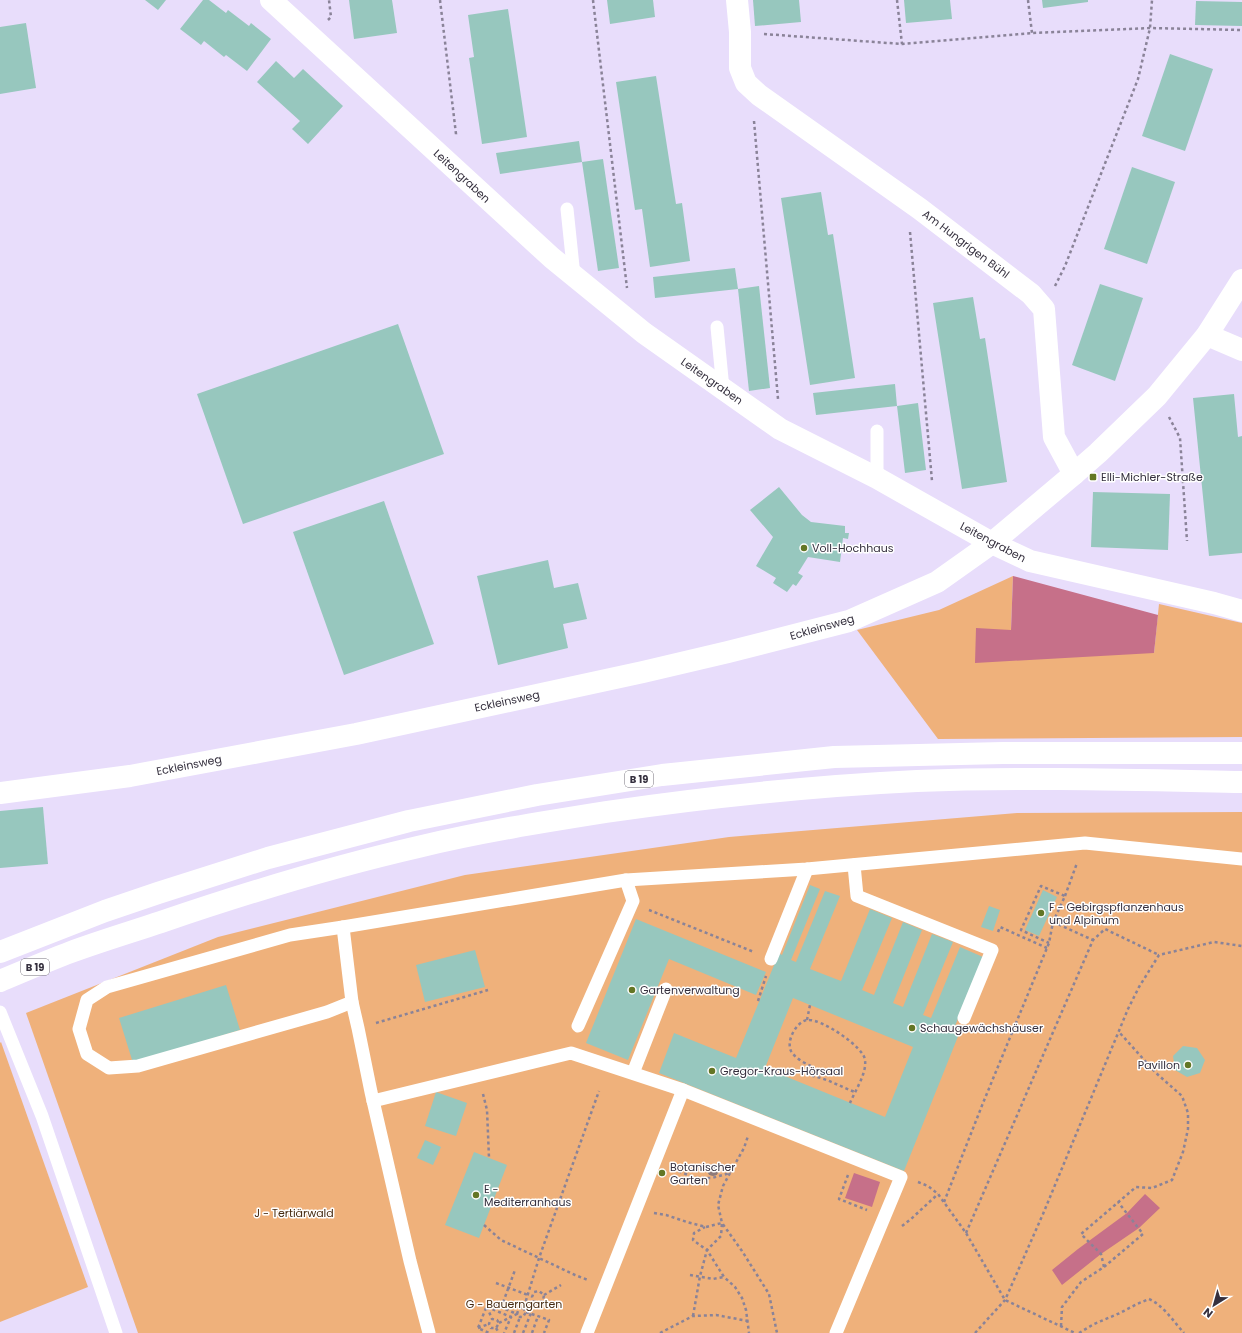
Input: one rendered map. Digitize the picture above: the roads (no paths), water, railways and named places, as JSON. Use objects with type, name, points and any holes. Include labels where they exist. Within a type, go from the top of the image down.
[{"type":"street","name":"Leitengraben","points":[[271,0],[552,258],[644,333],[780,429],[876,478],[992,543],[1030,561],[1214,603],[1242,611]]},
{"type":"street","name":"Am Hungrigen Bühl","points":[[737,0],[740,32],[740,68],[752,89],[920,209],[1032,294],[1044,309],[1054,437],[1074,474]]},
{"type":"street","points":[[992,543],[1098,453],[1158,396],[1207,336],[1242,280]]},
{"type":"street","points":[[1207,336],[1242,350]]},
{"type":"street","name":"Eckleinsweg","points":[[0,793],[130,776],[356,734],[743,648],[849,621],[937,582],[992,543]]},
{"type":"street","name":"B 19","points":[[0,952],[120,906],[268,858],[408,821],[537,794],[662,775],[834,757],[1010,752],[1242,753]]},
{"type":"street","name":"B 19","points":[[0,981],[70,952],[218,902],[275,885],[419,847],[535,823],[659,804],[745,794],[917,781],[1015,780],[1242,782]]},
{"type":"lane","points":[[568,209],[574,276]]},
{"type":"lane","points":[[717,327],[723,389]]},
{"type":"lane","points":[[876,478],[877,430]]},
{"type":"lane","points":[[352,1002],[327,1012],[138,1066],[109,1068],[87,1054],[79,1028],[87,1000],[107,987],[290,935],[626,880],[807,869],[1085,843],[1242,859]]},
{"type":"lane","points":[[854,865],[857,896],[992,950],[964,1018]]},
{"type":"lane","points":[[771,960],[807,869]]},
{"type":"lane","points":[[578,1026],[633,901],[626,880]]},
{"type":"lane","points":[[343,927],[352,1002],[410,1261],[429,1333]]},
{"type":"lane","points":[[633,1073],[666,989]]},
{"type":"lane","points":[[0,1012],[42,1116],[116,1333]]},
{"type":"lane","points":[[373,1101],[571,1053],[683,1090],[901,1177],[836,1333]]},
{"type":"lane","points":[[587,1333],[683,1090]]},
{"type":"place","name":"Elli-Michler-Straße","points":[[1093,477]]},
{"type":"place","name":"Voll-Hochhaus","points":[[804,548]]},
{"type":"place","name":"F - Gebirgspflanzenhaus und Alpinum","points":[[1041,913]]},
{"type":"place","name":"Gartenverwaltung","points":[[632,990]]},
{"type":"place","name":"Schaugewächshäuser","points":[[912,1028]]},
{"type":"place","name":"Pavillon","points":[[1188,1065]]},
{"type":"place","name":"Gregor-Kraus-Hörsaal","points":[[712,1071]]},
{"type":"place","name":"Botanischer Garten","points":[[662,1173]]},
{"type":"place","name":"E - Mediterranhaus","points":[[476,1195]]},
{"type":"park label","name":"J - Tertiärwald","points":[[294,1213]]},
{"type":"park label","name":"G - Bauerngarten","points":[[514,1304]]}]
